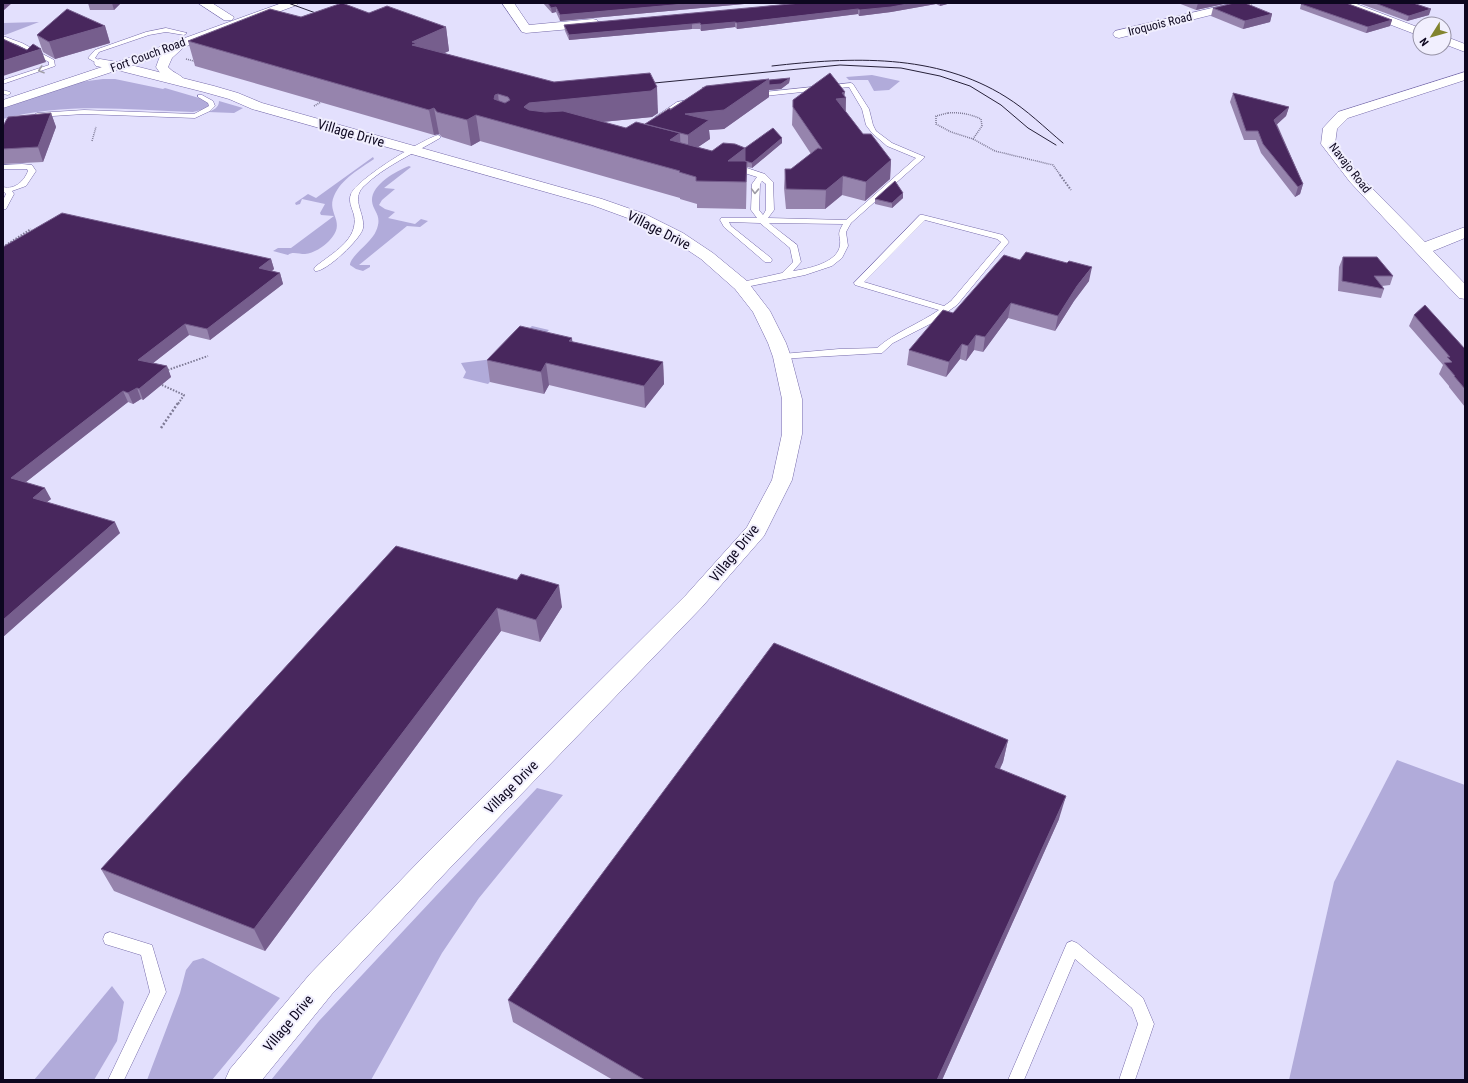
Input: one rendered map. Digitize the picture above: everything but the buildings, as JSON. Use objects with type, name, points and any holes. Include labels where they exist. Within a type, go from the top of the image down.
[{"type":"street","points":[[204,3],[228,17]]},
{"type":"street","name":"Fort Couch Road","points":[[4,93],[109,66],[184,38],[228,17],[265,3]]},
{"type":"street","name":"Fort Couch Road","points":[[109,66],[184,38],[293,3]]},
{"type":"street","points":[[508,3],[526,29],[605,22]]},
{"type":"street","name":"Iroquois Road","points":[[1119,34],[1248,3]]},
{"type":"street","points":[[1343,3],[1412,29]]},
{"type":"street","points":[[178,80],[165,72],[162,63],[169,52],[184,38]]},
{"type":"street","points":[[1452,43],[1465,48]]},
{"type":"street","name":"Village Drive","points":[[109,66],[178,80],[242,99],[257,106],[590,200],[639,217],[677,236],[707,256],[741,285],[761,311],[777,343],[782,357],[792,399],[792,434],[782,480],[756,531],[694,601],[440,860],[321,984],[241,1080]]},
{"type":"street","name":"Village Drive","points":[[109,66],[200,96],[234,104],[257,106]]},
{"type":"street","name":"Navajo Road","points":[[1465,76],[1343,115],[1330,128],[1328,144],[1355,179],[1465,294]]},
{"type":"street","points":[[1422,249],[1465,232]]},
{"type":"lane","points":[[109,66],[91,58],[97,51],[148,33],[166,30],[184,38]]},
{"type":"lane","points":[[3,38],[11,39],[52,61],[52,66],[4,93]]},
{"type":"lane","points":[[3,42],[11,39]]},
{"type":"lane","points":[[741,285],[818,269],[829,264],[839,256],[844,246],[842,232],[848,222],[921,157],[884,140],[874,132],[869,125],[867,111],[851,85],[745,96]]},
{"type":"lane","points":[[29,116],[84,112],[195,116],[212,106],[212,102],[200,96]]},
{"type":"lane","points":[[654,119],[679,103],[701,100]]},
{"type":"lane","points":[[318,269],[352,239],[359,228],[357,215],[353,204],[355,193],[362,183],[438,137]]},
{"type":"lane","points":[[3,168],[22,166],[29,167],[32,170],[27,182],[22,186],[5,190]]},
{"type":"lane","points":[[724,166],[736,167],[762,176],[770,184],[770,210],[763,220]]},
{"type":"lane","points":[[762,176],[756,184],[754,210],[765,224],[794,247],[797,262],[785,275]]},
{"type":"lane","points":[[3,206],[10,194],[5,190]]},
{"type":"lane","points":[[782,357],[839,352],[879,351],[890,341],[927,322],[954,303],[1005,242],[1000,237],[923,217],[858,283],[945,309]]},
{"type":"lane","points":[[768,260],[728,227],[724,220],[848,222]]},
{"type":"lane","points":[[110,939],[147,950],[158,992],[116,1080]]},
{"type":"lane","points":[[1016,1080],[1072,948],[1138,1003],[1146,1024],[1127,1080]]},
{"type":"path","points":[[973,139],[982,126],[981,119],[967,113],[950,112],[936,116],[936,124],[951,132],[973,139],[995,151],[1053,165],[1071,190]]},
{"type":"path","points":[[92,141],[96,127]]},
{"type":"path","points":[[3,247],[31,229]]},
{"type":"path","points":[[164,371],[208,356]]},
{"type":"path","points":[[162,385],[184,395],[162,428]]},
{"type":"shaded area","points":[[39,22],[5,35],[3,35],[3,23]]},
{"type":"shaded area","points":[[872,75],[900,81],[889,90],[874,91],[868,80],[849,80],[846,77]]},
{"type":"shaded area","points":[[115,79],[163,89],[165,88],[206,100],[210,104],[205,109],[193,112],[97,108],[50,110],[3,119],[3,108],[80,82]]},
{"type":"shaded area","points":[[219,101],[243,108],[234,113],[208,112],[217,107]]},
{"type":"shaded area","points":[[373,157],[374,159],[346,179],[337,190],[332,202],[337,228],[329,241],[318,249],[305,254],[294,253],[288,255],[273,251],[278,248],[291,248],[334,216],[321,215],[320,213],[325,204],[302,199],[300,204],[296,205],[295,203],[308,194],[316,198]]},
{"type":"shaded area","points":[[409,166],[411,167],[384,188],[395,189],[382,200],[379,205],[385,209],[395,212],[388,218],[415,224],[421,219],[428,221],[420,227],[407,226],[359,265],[370,265],[370,267],[363,271],[356,269],[350,265],[351,261],[374,235],[378,226],[378,217],[372,201],[376,189],[385,179]]},
{"type":"shaded area","points":[[532,326],[549,330],[531,349],[522,348],[488,384],[463,378],[466,372],[461,363],[493,359]]},
{"type":"shaded area","points":[[1397,760],[1465,785],[1465,1080],[1289,1080],[1334,882]]},
{"type":"shaded area","points":[[537,788],[563,795],[479,898],[442,953],[371,1080],[271,1080],[319,1021]]},
{"type":"shaded area","points":[[203,958],[280,998],[212,1080],[147,1080],[180,993],[186,970],[193,961]]},
{"type":"shaded area","points":[[112,986],[124,1002],[117,1041],[94,1080],[34,1080]]},
{"type":"tram line","points":[[288,3],[324,16]]},
{"type":"tram line","points":[[772,66],[862,60],[922,65],[951,72],[979,83],[1014,102],[1063,143]]},
{"type":"tram line","points":[[644,84],[840,65],[901,68],[940,76],[970,86],[1001,105],[1028,128],[1056,145]]}]
